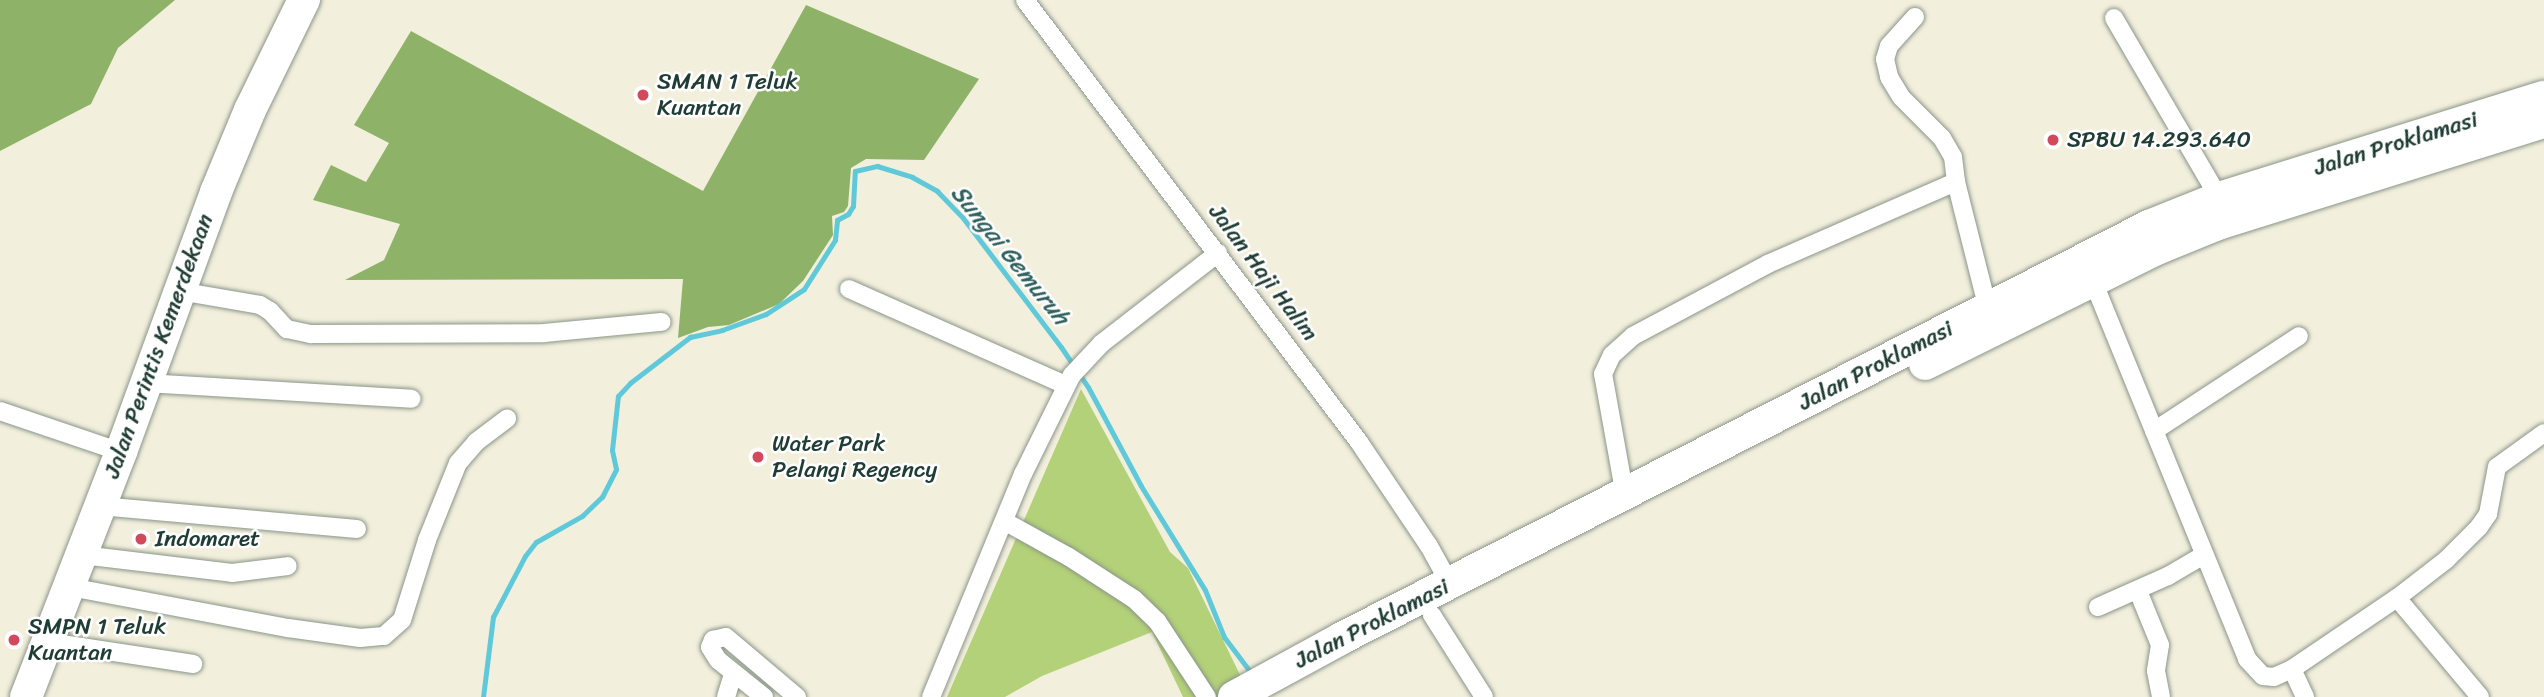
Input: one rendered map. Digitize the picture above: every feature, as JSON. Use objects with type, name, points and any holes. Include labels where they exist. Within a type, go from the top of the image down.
[{"type":"highway","name":"Jalan Perintis Kemerdekaan","points":[[26,697],[250,110],[304,0]]},
{"type":"highway","name":"Jalan Proklamasi","points":[[1261,689],[1347,646],[1450,584],[1625,496],[1929,350],[2093,281],[2157,249],[2218,224],[2464,136],[2544,97]]},
{"type":"highway","name":"Jalan Proklamasi","points":[[1347,646],[1432,615],[1929,350],[1988,309],[2149,226],[2219,198],[2464,136],[2544,122]]},
{"type":"street","name":"Jalan Haji Halim","points":[[1025,0],[1359,442],[1429,547],[1450,584]]},
{"type":"street","points":[[1915,17],[1889,46],[1885,59],[1889,77],[1901,97],[1949,148],[1954,157],[1956,182],[1988,309]]},
{"type":"street","points":[[2114,18],[2219,198]]},
{"type":"street","points":[[1625,496],[1605,397],[1603,374],[1612,355],[1633,336],[1768,264],[1956,182]]},
{"type":"street","points":[[931,697],[1004,521],[1069,380],[1102,343],[1218,253]]},
{"type":"street","points":[[2093,281],[2204,555],[2254,669],[2263,676],[2274,677],[2292,669],[2397,598],[2446,559],[2479,527],[2488,514],[2497,467],[2544,433]]},
{"type":"street","points":[[849,289],[1069,380]]},
{"type":"street","points":[[179,291],[260,305],[270,311],[286,329],[310,334],[544,333],[661,322]]},
{"type":"street","points":[[2154,431],[2299,336]]},
{"type":"street","points":[[146,383],[412,399]]},
{"type":"street","points":[[0,411],[121,452]]},
{"type":"street","points":[[70,587],[276,626],[360,638],[384,636],[402,620],[427,540],[458,463],[476,442],[507,419]]},
{"type":"street","points":[[100,506],[357,529]]},
{"type":"street","points":[[1004,521],[1079,563],[1134,599],[1157,621],[1207,697]]},
{"type":"street","points":[[82,555],[219,572],[261,571],[288,566]]},
{"type":"street","points":[[2098,607],[2138,591],[2204,555]]},
{"type":"street","points":[[2138,591],[2160,645],[2156,671],[2161,697]]},
{"type":"street","points":[[2397,598],[2480,697]]},
{"type":"street","points":[[1432,615],[1484,697]]},
{"type":"street","points":[[764,697],[733,674],[711,651],[711,643],[717,638],[726,637],[797,697]]},
{"type":"street","points":[[48,642],[193,664]]},
{"type":"street","points":[[2292,669],[2305,697]]},
{"type":"street","points":[[726,697],[733,674]]},
{"type":"green space","points":[[0,0],[175,0],[118,48],[91,104],[0,151]]},
{"type":"green space","points":[[806,5],[979,79],[924,160],[866,159],[851,168],[848,206],[844,212],[832,216],[833,235],[803,281],[779,304],[729,325],[708,327],[678,338],[683,279],[345,280],[384,260],[400,224],[313,200],[331,165],[366,182],[389,143],[354,125],[411,31],[703,191]]},
{"type":"green space","points":[[1081,389],[1170,552],[1188,568],[1243,681],[1218,697],[1183,697],[1152,632],[1042,676],[1005,697],[947,697]]},
{"type":"waterway","name":"Sungai Gemuruh","points":[[483,697],[493,617],[525,556],[536,542],[582,516],[602,497],[616,469],[612,450],[618,396],[630,383],[690,337],[722,330],[766,314],[804,289],[835,240],[837,220],[848,214],[853,206],[855,171],[877,166],[912,177],[937,191],[963,218],[1061,347],[1088,387],[1141,486],[1205,590],[1224,637],[1252,674]]},
{"type":"place","name":"SMAN 1 Teluk Kuantan","points":[[643,95]]},
{"type":"place","name":"SPBU 14.293.640","points":[[2053,140]]},
{"type":"place","name":"Water Park Pelangi Regency","points":[[758,457]]},
{"type":"place","name":"Indomaret","points":[[141,539]]},
{"type":"place","name":"SMPN 1 Teluk Kuantan","points":[[14,640]]}]
